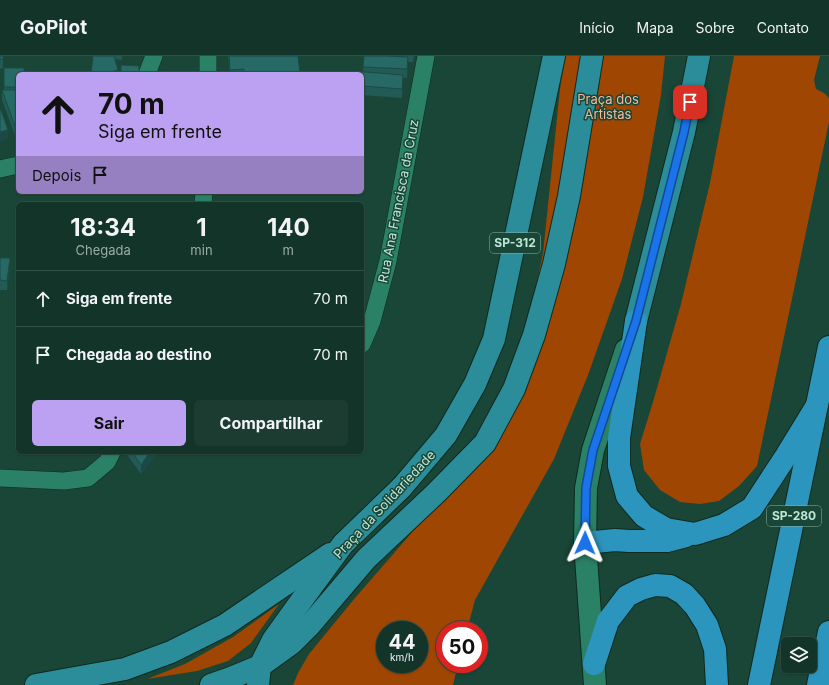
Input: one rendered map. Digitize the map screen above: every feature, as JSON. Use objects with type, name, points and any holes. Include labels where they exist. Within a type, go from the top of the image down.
[{"type":"highway","points":[[636,321],[619,438],[618,466],[627,496],[644,516],[666,529],[695,534]]},
{"type":"highway","name":"SP-280","points":[[759,685],[829,347]]},
{"type":"highway","points":[[585,543],[615,540],[667,540],[695,534],[724,525],[752,508],[816,406]]},
{"type":"highway","points":[[594,675],[608,620],[627,596],[641,589],[655,585],[670,586],[684,594],[695,606],[707,625],[715,649],[717,685]]},
{"type":"highway","points":[[818,685],[829,632]]},
{"type":"main road","name":"Praça da Solidariedade","points":[[259,675],[273,640],[343,544],[402,487],[446,435],[475,384],[494,339],[554,56]]},
{"type":"main road","points":[[211,685],[231,678],[259,675],[310,625],[366,559],[436,493],[485,443],[514,389],[534,335],[554,264],[569,196],[592,56]]},
{"type":"main road","points":[[594,675],[585,543],[586,488],[593,450],[636,321],[684,132],[699,56]]},
{"type":"main road","points":[[36,685],[125,669],[171,652],[225,625],[343,544]]},
{"type":"street","points":[[148,72],[154,56]]},
{"type":"street","points":[[208,56],[208,72]]},
{"type":"street","name":"Rua Ana Francisca da Cruz","points":[[364,339],[372,321],[388,261],[426,56]]},
{"type":"street","points":[[0,169],[16,165]]},
{"type":"street","points":[[0,478],[64,481],[88,478],[107,462],[111,454]]},
{"type":"green space","name":"Praça dos Artistas","points":[[565,56],[665,56],[661,95],[643,197],[622,279],[588,375],[554,459],[475,600],[469,621],[436,621],[436,673],[456,673],[453,685],[293,685],[309,654],[408,537],[463,468],[502,396],[529,319],[543,253],[560,89]]},
{"type":"green space","points":[[734,56],[820,56],[814,80],[816,89],[824,93],[829,98],[829,122],[757,466],[739,486],[719,501],[700,504],[680,502],[660,490],[644,470],[640,444],[681,304],[710,183]]},
{"type":"green space","points":[[279,604],[251,643],[228,661],[197,671],[147,679],[185,664],[233,637]]},
{"type":"building","points":[[0,56],[3,56],[3,59],[0,60]]},
{"type":"building","points":[[93,56],[114,56],[118,70],[111,72],[91,72]]},
{"type":"building","points":[[229,56],[298,56],[300,72],[244,72],[244,69],[230,70]]},
{"type":"building","points":[[364,56],[408,57],[407,69],[363,67]]},
{"type":"building","points":[[121,65],[139,66],[139,72],[121,72]]},
{"type":"building","points":[[4,68],[24,68],[24,72],[16,72],[16,87],[4,87]]},
{"type":"building","points":[[353,71],[403,75],[402,89],[364,86],[364,72]]},
{"type":"building","points":[[2,90],[16,90],[16,129]]},
{"type":"building","points":[[0,110],[8,130],[0,132]]},
{"type":"building","points":[[0,258],[10,258],[7,281],[0,280]]},
{"type":"building","points":[[133,454],[149,454],[141,465]]},
{"type":"route","points":[[585,543],[586,488],[593,450],[636,321],[684,132],[690,102]]}]
